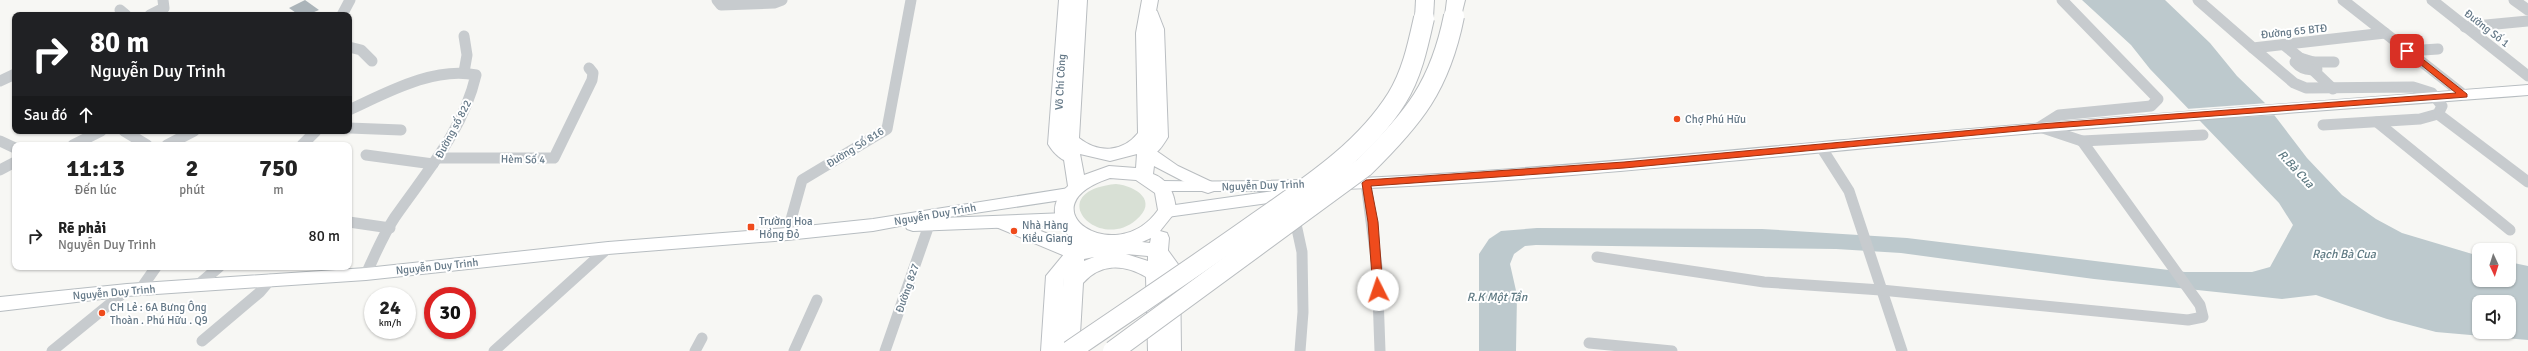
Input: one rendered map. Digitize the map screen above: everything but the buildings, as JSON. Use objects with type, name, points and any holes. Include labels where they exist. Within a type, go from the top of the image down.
[{"type":"highway","name":"Võ Chí Công","points":[[1073,190],[1070,140],[1079,0]]},
{"type":"highway","points":[[1150,5],[1144,33],[1147,154],[1152,181]]},
{"type":"highway","points":[[1113,351],[1364,167],[1400,132],[1424,100],[1444,58],[1455,8]]},
{"type":"highway","points":[[1070,351],[1232,241],[1325,173],[1360,142],[1381,120],[1398,97],[1415,60],[1425,9]]},
{"type":"highway","points":[[1070,140],[1085,151],[1101,155],[1115,154],[1137,147],[1147,134]]},
{"type":"highway","points":[[1071,158],[1088,162],[1110,163],[1132,160],[1147,154]]},
{"type":"highway","points":[[1147,154],[1172,170],[1208,187]]},
{"type":"highway","points":[[1070,351],[1072,282],[1075,253],[1071,225],[1064,207],[1073,190],[1097,175],[1109,172],[1134,173],[1152,181],[1165,193],[1164,215],[1158,250],[1156,274],[1158,351]]},
{"type":"highway","points":[[1071,225],[1100,241],[1129,240],[1148,232],[1164,215]]},
{"type":"highway","points":[[1003,222],[1075,253],[1116,248],[1158,250]]},
{"type":"highway","points":[[1072,282],[1081,270],[1094,263],[1112,260],[1130,261],[1143,266],[1156,274]]},
{"type":"main road","name":"Võ Chí Công","points":[[1066,0],[1056,144],[1071,158]]},
{"type":"main road","points":[[1147,154],[1160,137],[1156,29],[1150,5]]},
{"type":"main road","points":[[2439,98],[2528,90]]},
{"type":"main road","name":"Nguyễn Duy Trinh","points":[[1152,181],[1208,187],[1366,183],[1624,165],[2040,127],[2439,98]]},
{"type":"main road","name":"Nguyễn Duy Trinh","points":[[1164,215],[1292,193],[1366,183]]},
{"type":"main road","name":"Nguyễn Duy Trinh","points":[[0,304],[271,278],[366,274],[608,248],[787,234],[873,225],[1073,190]]},
{"type":"main road","name":"Nguyễn Duy Trinh","points":[[873,225],[929,225],[1003,222],[1071,225]]},
{"type":"main road","points":[[1158,250],[1170,267],[1171,351]]},
{"type":"main road","points":[[1051,351],[1055,276],[1075,253]]},
{"type":"street","points":[[344,12],[350,0]]},
{"type":"street","points":[[717,0],[721,5],[774,3],[782,0]]},
{"type":"street","name":"Đường Số 816","points":[[787,234],[802,180],[886,129],[911,0]]},
{"type":"street","points":[[2040,127],[2059,115],[2151,106],[2158,99],[2062,0]]},
{"type":"street","name":"Đường 65 BTĐ","points":[[2199,0],[2253,48],[2385,33]]},
{"type":"street","points":[[2343,0],[2464,95]]},
{"type":"street","name":"Đường Số 1","points":[[2432,0],[2528,76]]},
{"type":"street","points":[[2514,0],[2528,10]]},
{"type":"street","points":[[154,12],[164,4]]},
{"type":"street","points":[[2465,27],[2528,21]]},
{"type":"street","points":[[352,109],[395,88],[431,78],[464,72],[468,55],[464,36]]},
{"type":"street","points":[[2284,44],[2298,61]]},
{"type":"street","points":[[352,48],[361,50],[372,61]]},
{"type":"street","points":[[2253,48],[2294,83],[2306,88],[2333,89],[2407,86],[2422,87],[2439,98],[2442,106],[2438,114],[2420,119],[2323,126]]},
{"type":"street","points":[[2407,51],[2438,49]]},
{"type":"street","points":[[2275,66],[2298,61],[2313,66],[2334,62]]},
{"type":"street","points":[[2313,66],[2333,89]]},
{"type":"street","name":"Hèm Số 4","points":[[436,161],[554,158],[592,80],[593,73],[589,68]]},
{"type":"street","name":"Đường số 822","points":[[366,274],[390,228],[436,161],[465,110],[474,86],[476,75],[464,72]]},
{"type":"street","points":[[0,81],[12,75]]},
{"type":"street","points":[[2438,114],[2528,182]]},
{"type":"street","points":[[2377,122],[2510,230]]},
{"type":"street","points":[[2040,127],[2082,141],[2203,135]]},
{"type":"street","points":[[352,128],[401,130]]},
{"type":"street","points":[[79,142],[95,134]]},
{"type":"street","points":[[129,134],[142,142]]},
{"type":"street","points":[[173,142],[188,134]]},
{"type":"street","points":[[305,142],[313,134]]},
{"type":"street","points":[[0,141],[12,147]]},
{"type":"street","points":[[1597,257],[1764,282],[1881,290],[2188,320],[2204,316],[2200,305],[2166,255],[2082,141]]},
{"type":"street","points":[[1821,147],[1849,191],[1863,227],[1878,275],[1881,290],[1902,351]]},
{"type":"street","points":[[366,155],[436,161]]},
{"type":"street","points":[[0,170],[12,164]]},
{"type":"street","points":[[1366,183],[1373,222],[1380,351]]},
{"type":"street","points":[[1292,193],[1294,226],[1302,252],[1303,312],[1300,351]]},
{"type":"street","points":[[352,222],[390,228]]},
{"type":"street","name":"Đường 827","points":[[886,351],[929,225]]},
{"type":"street","points":[[494,351],[608,248]]},
{"type":"street","points":[[52,351],[134,290],[153,270]]},
{"type":"street","points":[[198,285],[216,270]]},
{"type":"street","points":[[202,341],[260,292],[271,278]]},
{"type":"street","points":[[794,351],[816,300]]},
{"type":"street","points":[[695,351],[702,338]]},
{"type":"street","points":[[1589,343],[1647,350],[1672,351]]},
{"type":"shaded area","points":[[1116,184],[1131,188],[1142,196],[1145,201],[1143,213],[1136,220],[1121,228],[1106,229],[1093,225],[1084,217],[1080,207],[1082,197],[1094,189]]},
{"type":"water","name":"Rạch Bà Cua","points":[[2082,0],[2165,0],[2210,43],[2237,76],[2265,103],[2307,158],[2342,195],[2376,219],[2402,233],[2472,254],[2472,287],[2516,287],[2516,263],[2528,266],[2528,340],[2516,339],[2516,295],[2472,295],[2472,335],[2436,332],[2387,319],[2316,295],[2282,299],[2094,279],[1901,253],[1836,249],[1536,245],[1525,246],[1514,254],[1510,264],[1517,295],[1516,351],[1479,351],[1479,254],[1489,239],[1501,231],[1537,228],[1762,229],[1907,238],[2185,272],[2252,272],[2270,267],[2293,225],[2279,203],[2150,69],[2131,45]]},
{"type":"pier","points":[[2268,103],[2277,115],[2197,120],[2186,109]]},
{"type":"place","name":"Chợ Phú Hữu","points":[[1677,119]]},
{"type":"place","name":"Trường Hoa Hồng Đỏ","points":[[751,227]]},
{"type":"place","name":"Nhà Hàng Kiều Giang","points":[[1014,231]]},
{"type":"place","name":"CH Lẻ : 6A Bưng Ông Thoàn . Phú Hữu . Q9","points":[[102,313]]},
{"type":"route","points":[[1378,290],[1373,222],[1366,183],[1624,165],[2040,127],[2464,95],[2407,51]]},
{"type":"water label","name":"R.Bà Cua","points":[[2296,169]]},
{"type":"water label","name":"R.K Một Tần","points":[[1497,297]]}]
